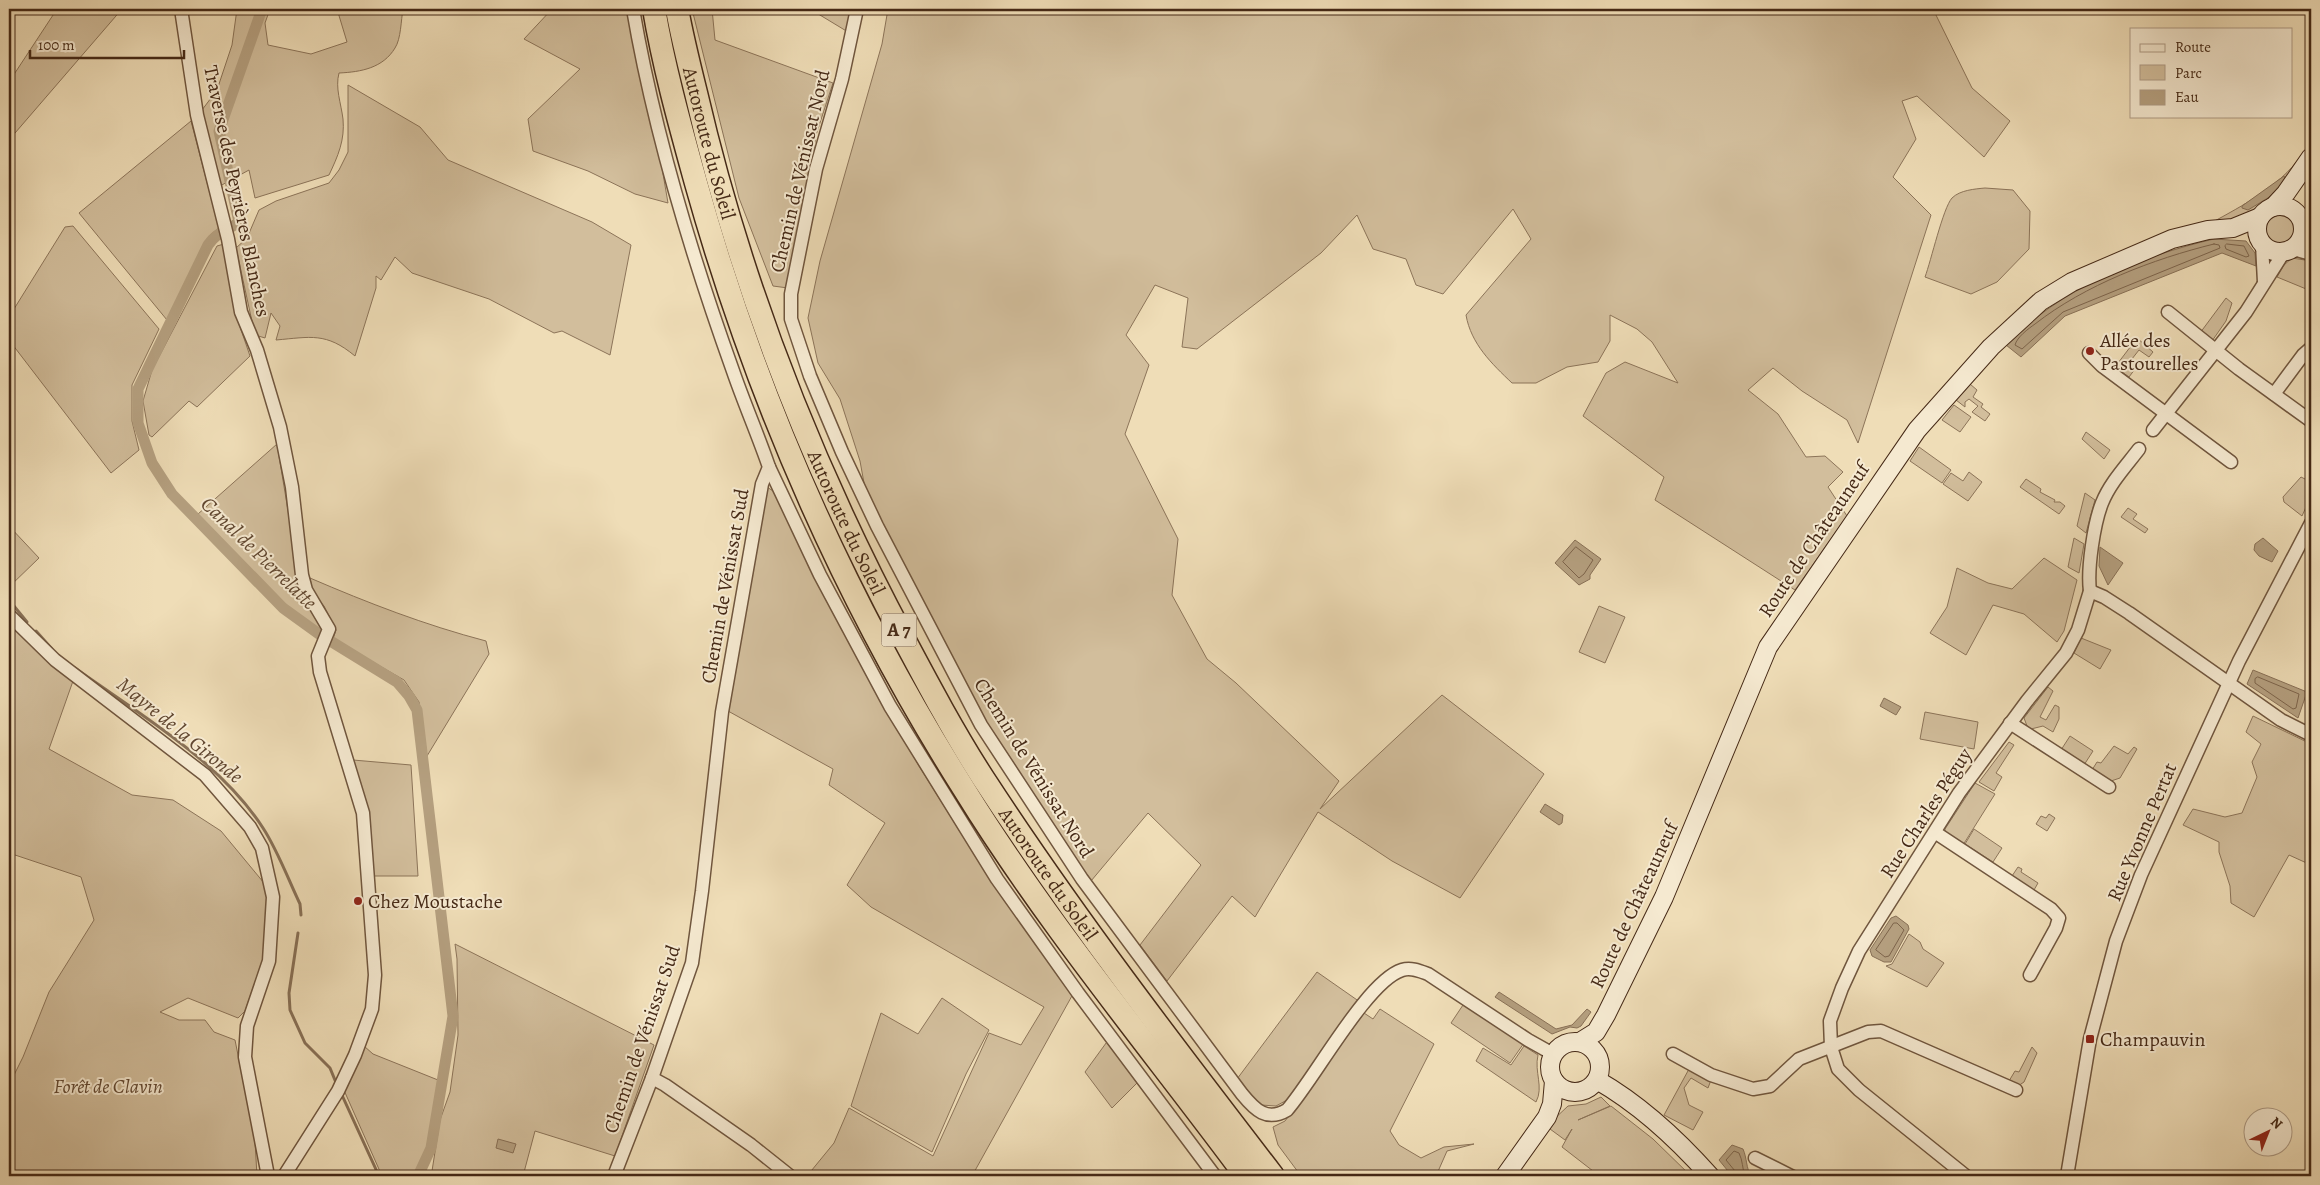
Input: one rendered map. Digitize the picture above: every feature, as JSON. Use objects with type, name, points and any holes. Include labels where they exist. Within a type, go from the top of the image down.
[{"type":"highway","name":"Autoroute du Soleil","points":[[654,9],[671,93],[711,238],[736,314],[780,432],[840,566],[897,675],[964,790],[1041,903],[1246,1176]]},
{"type":"highway","name":"Autoroute du Soleil","points":[[677,9],[710,154],[735,240],[778,362],[822,470],[869,574],[927,681],[987,783],[1059,890],[1139,1001],[1273,1176]]},
{"type":"main road","points":[[2306,164],[2298,205],[2304,228],[2300,241],[2288,250],[2270,250],[2260,241],[2257,223],[2306,164]]},
{"type":"main road","points":[[2266,212],[2290,208],[2304,228]]},
{"type":"main road","name":"Route de Châteauneuf","points":[[1553,1054],[1564,1044],[1580,1042],[1596,1032],[1623,983],[1664,897],[1768,647],[1917,430],[1991,347],[2041,301],[2072,282],[2172,239],[2208,230],[2233,228],[2266,212]]},
{"type":"main road","name":"Route de Châteauneuf","points":[[2233,228],[2260,241]]},
{"type":"main road","points":[[1553,1054],[1550,1072],[1554,1081],[1563,1089],[1574,1092],[1587,1089],[1597,1080],[1600,1067],[1597,1054],[1596,1032]]},
{"type":"main road","points":[[1580,1042],[1590,1046],[1597,1054]]},
{"type":"main road","points":[[1597,1080],[1664,1130],[1710,1176]]},
{"type":"main road","points":[[1547,1116],[1553,1098],[1554,1081]]},
{"type":"main road","points":[[1505,1176],[1547,1116],[1574,1092]]},
{"type":"street","name":"Traverse des Peyrières Blanches","points":[[181,9],[197,115],[228,239],[241,312],[257,350],[280,427],[292,487],[306,590],[324,616],[329,629],[318,656],[320,672],[363,813],[376,975],[372,1009],[355,1055],[338,1091],[284,1176]]},
{"type":"street","name":"Chemin de Vénissat Sud","points":[[614,1176],[652,1078],[692,963],[722,712],[762,484],[769,467],[733,372],[696,260],[662,144],[633,9]]},
{"type":"street","name":"Chemin de Vénissat Nord","points":[[857,9],[842,79],[816,169],[790,294],[791,319],[814,384],[842,452],[877,526],[981,725],[1082,879],[1246,1098],[1259,1112],[1269,1116],[1278,1115],[1287,1110],[1368,996],[1385,979],[1405,969],[1415,969],[1428,974],[1514,1031],[1553,1054]]},
{"type":"street","points":[[2260,241],[2264,282]]},
{"type":"street","points":[[2153,430],[2250,306],[2264,282],[2288,250],[2311,254]]},
{"type":"street","points":[[2168,312],[2215,351],[2311,421]]},
{"type":"street","points":[[2274,394],[2311,348]]},
{"type":"street","points":[[2088,354],[2231,462]]},
{"type":"street","name":"Rue Charles Péguy","points":[[1966,1176],[1848,1080],[1838,1069],[1831,1048],[1830,1021],[1842,988],[1859,952],[1936,833],[1959,793],[2071,644],[2090,591],[2088,578],[2102,503],[2116,478],[2139,449]]},
{"type":"street","points":[[769,467],[820,575],[890,706],[997,879],[1078,993],[1215,1176]]},
{"type":"street","name":"Rue Yvonne Pertat","points":[[2067,1176],[2090,1039],[2116,941],[2141,875],[2229,682],[2311,523]]},
{"type":"street","points":[[2090,591],[2129,613],[2281,720],[2311,735]]},
{"type":"street","points":[[9,615],[55,660],[205,775],[250,827],[262,848],[273,897],[268,961],[247,1026],[245,1039],[246,1057],[268,1176]]},
{"type":"street","points":[[2010,723],[2109,787]]},
{"type":"street","points":[[1936,833],[2051,909],[2059,918],[2056,928],[2030,975]]},
{"type":"street","points":[[1673,1054],[1711,1075],[1753,1090],[1770,1086],[1800,1059],[1868,1032],[1881,1031],[2016,1090]]},
{"type":"street","points":[[652,1078],[751,1145],[790,1176]]},
{"type":"street","points":[[1755,1158],[1791,1176]]},
{"type":"green space","points":[[57,9],[122,9],[9,140],[9,82]]},
{"type":"green space","points":[[237,9],[270,9],[265,23],[268,45],[311,54],[347,42],[337,9],[403,9],[398,40],[390,55],[371,68],[339,73],[338,90],[343,119],[343,134],[338,154],[329,175],[255,198],[249,170],[220,186],[202,110],[217,90],[232,45]]},
{"type":"green space","points":[[552,9],[630,9],[655,127],[668,203],[635,194],[588,171],[533,151],[528,119],[580,69],[524,39]]},
{"type":"green space","points":[[692,9],[712,9],[715,40],[833,83],[816,135],[806,201],[788,288],[773,286],[739,198]]},
{"type":"green space","points":[[810,9],[852,9],[848,32]]},
{"type":"green space","points":[[888,9],[1933,9],[1972,88],[2010,121],[1984,157],[1917,96],[1902,101],[1916,139],[1893,177],[1931,215],[1858,443],[1847,420],[1802,391],[1773,368],[1748,390],[1778,414],[1806,457],[1825,456],[1843,472],[1828,487],[1847,516],[1795,590],[1655,500],[1664,477],[1583,416],[1606,373],[1625,362],[1678,383],[1652,342],[1637,329],[1610,315],[1610,341],[1598,362],[1567,367],[1536,383],[1512,383],[1483,353],[1472,335],[1466,315],[1531,239],[1513,209],[1443,294],[1416,285],[1406,259],[1373,249],[1357,215],[1321,253],[1197,349],[1182,347],[1188,298],[1155,285],[1126,335],[1149,365],[1125,434],[1178,539],[1172,595],[1207,659],[1236,683],[1339,781],[1320,809],[1442,695],[1544,774],[1460,898],[1392,861],[1318,812],[1255,917],[1232,896],[1167,981],[1140,945],[1201,865],[1148,813],[1091,881],[984,723],[866,494],[860,461],[840,399],[818,363],[808,318],[820,261],[882,44]]},
{"type":"green space","points":[[348,85],[420,127],[448,160],[592,222],[631,245],[610,355],[562,331],[554,333],[489,299],[412,273],[395,257],[381,280],[376,276],[376,288],[355,356],[335,343],[318,338],[276,340],[280,326],[271,313],[265,338],[255,335],[236,248],[247,238],[259,210],[276,201],[329,183],[339,170],[348,152]]},
{"type":"green space","points":[[191,121],[219,228],[210,235],[167,320],[79,213]]},
{"type":"green space","points":[[2300,157],[2303,159],[2277,198],[2264,204],[2245,219],[2211,223],[2248,202],[2271,186]]},
{"type":"green space","points":[[1972,189],[2013,190],[2030,211],[2029,249],[1997,282],[1971,294],[1925,277],[1941,223],[1952,198],[1955,195]]},
{"type":"green space","points":[[2279,212],[2291,217],[2296,229],[2291,241],[2279,246],[2267,241],[2262,229],[2267,217]]},
{"type":"green space","points":[[73,226],[159,329],[132,385],[132,421],[139,450],[111,473],[9,340],[9,317],[65,227]]},
{"type":"green space","points":[[224,244],[236,315],[250,356],[197,407],[189,401],[152,437],[149,435],[143,401],[152,370],[217,246]]},
{"type":"green space","points":[[2292,258],[2311,261],[2311,291],[2277,277],[2284,265]]},
{"type":"green space","points":[[2226,298],[2232,303],[2226,321],[2212,341],[2200,333]]},
{"type":"green space","points":[[2137,338],[2153,352],[2149,357],[2139,350],[2128,364],[2135,369],[2129,377],[2115,367]]},
{"type":"green space","points":[[1970,384],[1977,390],[1973,397],[1983,404],[1981,407],[1990,414],[1985,421],[1972,412],[1978,406],[1969,399],[1965,402],[1965,407],[1956,400]]},
{"type":"green space","points":[[1954,405],[1971,417],[1960,432],[1942,420]]},
{"type":"green space","points":[[2086,432],[2110,450],[2104,459],[2082,439]]},
{"type":"green space","points":[[277,444],[297,565],[296,586],[323,627],[319,631],[279,600],[198,514]]},
{"type":"green space","points":[[1919,447],[1951,470],[1942,483],[1910,461]]},
{"type":"green space","points":[[1969,472],[1982,482],[1968,501],[1943,484],[1951,473],[1963,481]]},
{"type":"green space","points":[[2301,477],[2311,482],[2311,496],[2302,516],[2284,502],[2283,497]]},
{"type":"green space","points":[[2026,479],[2041,489],[2040,492],[2055,500],[2054,502],[2060,502],[2065,506],[2059,514],[2020,487]]},
{"type":"green space","points":[[764,485],[782,497],[892,717],[919,766],[959,830],[1073,994],[972,1176],[807,1176],[834,1143],[849,1108],[933,1156],[989,1033],[1021,1045],[1044,1007],[871,907],[847,885],[885,823],[829,785],[833,769],[728,711]]},
{"type":"green space","points":[[2085,493],[2095,500],[2086,533],[2077,526]]},
{"type":"green space","points":[[2128,508],[2137,514],[2133,519],[2148,529],[2145,533],[2121,517]]},
{"type":"green space","points":[[9,526],[39,558],[9,587]]},
{"type":"green space","points":[[2074,538],[2084,544],[2079,573],[2068,567]]},
{"type":"green space","points":[[2044,558],[2077,580],[2064,631],[2057,642],[2024,614],[1993,605],[1966,655],[1930,633],[1947,607],[1957,568],[1988,583],[2012,589]]},
{"type":"green space","points":[[310,578],[397,613],[486,641],[489,654],[427,756],[419,702],[404,680],[333,639],[336,630],[324,606],[313,593]]},
{"type":"green space","points":[[1599,606],[1625,617],[1605,663],[1579,652]]},
{"type":"green space","name":"Forêt de Clavin","points":[[9,623],[73,681],[49,749],[132,795],[173,800],[221,831],[264,883],[269,911],[264,956],[245,1011],[238,1018],[188,998],[160,1012],[179,1020],[205,1020],[214,1032],[235,1040],[255,1141],[257,1176],[9,1176],[9,1085],[23,1057],[49,992],[94,920],[81,877],[9,853]]},
{"type":"green space","points":[[2081,638],[2111,650],[2100,669],[2074,653]]},
{"type":"green space","points":[[2048,687],[2053,691],[2040,717],[2046,720],[2055,705],[2059,707],[2059,719],[2053,732],[2043,726],[2031,729],[2027,726],[2024,718]]},
{"type":"green space","points":[[1925,712],[1978,722],[1974,749],[1920,739]]},
{"type":"green space","points":[[2253,716],[2311,744],[2311,865],[2289,855],[2254,917],[2231,903],[2230,886],[2219,852],[2219,842],[2183,825],[2193,809],[2225,817],[2242,813],[2257,777],[2252,762],[2261,744],[2246,732]]},
{"type":"green space","points":[[2070,736],[2093,751],[2084,765],[2061,750]]},
{"type":"green space","points":[[2009,742],[2014,745],[1996,773],[2002,777],[1994,791],[1979,782]]},
{"type":"green space","points":[[2114,746],[2128,754],[2134,747],[2137,749],[2120,778],[2111,781],[2092,770],[2097,762],[2101,763]]},
{"type":"green space","points":[[353,760],[411,765],[418,876],[374,876],[368,815]]},
{"type":"green space","points":[[1975,783],[1995,794],[1963,845],[1945,832],[1945,829]]},
{"type":"green space","points":[[2049,814],[2055,818],[2047,831],[2036,824],[2041,816],[2046,818]]},
{"type":"green space","points":[[1974,829],[2002,848],[1993,862],[1965,844]]},
{"type":"green space","points":[[2018,867],[2022,869],[2021,872],[2038,883],[2034,890],[2012,876]]},
{"type":"green space","points":[[1909,934],[1920,942],[1923,949],[1944,963],[1927,987],[1886,966],[1892,964]]},
{"type":"green space","points":[[455,944],[654,1045],[615,1156],[535,1131],[523,1176],[444,1176],[432,1171],[440,1120],[450,1092],[458,1035],[457,959]]},
{"type":"green space","points":[[1317,972],[1360,1002],[1287,1100],[1276,1106],[1261,1105],[1237,1079]]},
{"type":"green space","points":[[942,998],[989,1030],[966,1074],[932,1152],[851,1106],[881,1013],[918,1034]]},
{"type":"green space","points":[[1463,1005],[1524,1043],[1510,1063],[1451,1023]]},
{"type":"green space","points":[[1380,1009],[1434,1044],[1390,1131],[1399,1145],[1421,1158],[1444,1147],[1474,1144],[1447,1151],[1436,1176],[1301,1176],[1278,1145],[1273,1127],[1285,1121],[1364,1013],[1373,1019]]},
{"type":"green space","points":[[1109,1039],[1140,1080],[1112,1108],[1085,1072]]},
{"type":"green space","points":[[364,1046],[373,1054],[438,1080],[428,1147],[414,1176],[382,1176],[343,1088]]},
{"type":"green space","points":[[1524,1046],[1538,1055],[1539,1091],[1536,1102],[1476,1061],[1483,1048],[1511,1065]]},
{"type":"green space","points":[[2032,1047],[2037,1053],[2024,1082],[2018,1086],[2009,1081],[2015,1071],[2019,1072]]},
{"type":"green space","points":[[1689,1069],[1711,1080],[1708,1088],[1691,1078],[1684,1088],[1689,1105],[1703,1112],[1693,1130],[1664,1115]]},
{"type":"green space","points":[[1601,1097],[1610,1106],[1578,1120],[1611,1106],[1653,1139],[1691,1176],[1609,1176],[1593,1171],[1562,1147],[1572,1129],[1565,1140],[1550,1129],[1552,1121],[1568,1106],[1586,1104]]},
{"type":"water","points":[[2284,176],[2286,180],[2276,193],[2248,210],[2242,208],[2242,206]]},
{"type":"water","points":[[2214,239],[2246,241],[2255,253],[2256,266],[2222,253],[2065,316],[2021,357],[2006,345],[2027,325],[2050,308],[2102,278],[2158,255]]},
{"type":"water","points":[[2263,538],[2278,551],[2272,562],[2259,556],[2254,550],[2255,544]]},
{"type":"water","points":[[1575,540],[1601,559],[1590,575],[1590,579],[1579,585],[1555,563]]},
{"type":"water","points":[[2100,547],[2123,563],[2108,585],[2099,566]]},
{"type":"water","points":[[2253,670],[2307,692],[2298,718],[2247,684]]},
{"type":"water","points":[[1884,698],[1901,707],[1896,715],[1880,706]]},
{"type":"water","points":[[1545,804],[1563,815],[1562,823],[1559,825],[1540,812]]},
{"type":"water","points":[[1896,916],[1908,925],[1909,929],[1891,962],[1884,962],[1872,956],[1870,950],[1891,918]]},
{"type":"water","points":[[1499,992],[1556,1029],[1572,1025],[1587,1009],[1591,1012],[1581,1026],[1577,1028],[1570,1027],[1552,1034],[1495,997]]},
{"type":"water","points":[[498,1139],[516,1144],[513,1153],[496,1148]]},
{"type":"water","points":[[1732,1145],[1743,1149],[1751,1176],[1732,1176],[1719,1160]]},
{"type":"waterway","name":"Canal de Pierrelatte","points":[[262,9],[219,131],[239,222],[219,234],[208,245],[138,389],[138,423],[152,463],[172,494],[283,608],[319,634],[397,682],[409,696],[417,710],[453,1016],[431,1148],[418,1176]]},
{"type":"waterway","name":"Mayre de la Gironde","points":[[9,600],[27,622]]},
{"type":"waterway","name":"Mayre de la Gironde","points":[[36,631],[52,649]]},
{"type":"waterway","name":"Mayre de la Gironde","points":[[75,668],[177,740],[224,781],[263,828],[300,904],[301,915]]},
{"type":"waterway","name":"Mayre de la Gironde","points":[[298,933],[289,993],[290,1010],[305,1043],[330,1068],[337,1085]]},
{"type":"waterway","name":"Mayre de la Gironde","points":[[341,1093],[379,1176]]},
{"type":"place","name":"Allée des Pastourelles","points":[[2090,351]]},
{"type":"place","name":"Chez Moustache","points":[[358,901]]},
{"type":"place","name":"Champauvin","points":[[2090,1039]]}]
